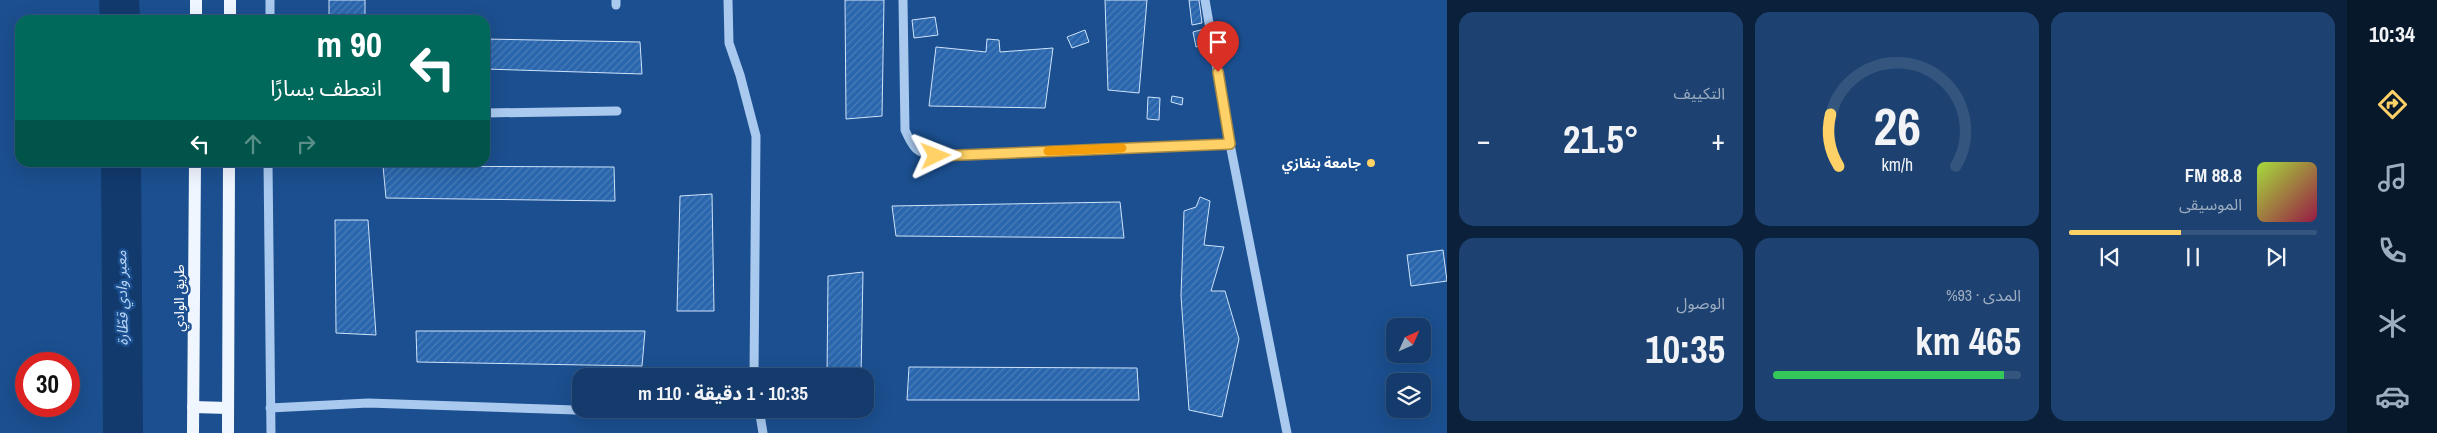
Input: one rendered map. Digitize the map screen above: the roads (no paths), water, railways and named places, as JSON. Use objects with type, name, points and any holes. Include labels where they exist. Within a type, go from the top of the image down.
[{"type":"main road","points":[[196,0],[196,15]]},
{"type":"main road","points":[[230,0],[230,15]]},
{"type":"main road","name":"طريق الوادي","points":[[193,433],[195,167]]},
{"type":"main road","points":[[228,433],[229,167]]},
{"type":"main road","points":[[194,407],[228,408]]},
{"type":"street","points":[[270,0],[270,15]]},
{"type":"street","points":[[728,0],[729,43],[740,75],[756,136],[754,368]]},
{"type":"street","points":[[903,0],[905,130],[912,145],[922,154],[936,156],[1230,144]]},
{"type":"street","points":[[1206,0],[1230,144],[1287,433]]},
{"type":"street","points":[[490,113],[616,111]]},
{"type":"street","points":[[268,167],[271,433]]},
{"type":"street","points":[[270,408],[368,404],[572,410]]},
{"type":"street","points":[[760,418],[763,433]]},
{"type":"waterway","name":"معبر وادي قطّارة","points":[[119,0],[120,15]]},
{"type":"waterway","name":"معبر وادي قطّارة","points":[[121,167],[123,433]]},
{"type":"place","name":"جامعة بنغازي","points":[[1371,163]]}]
